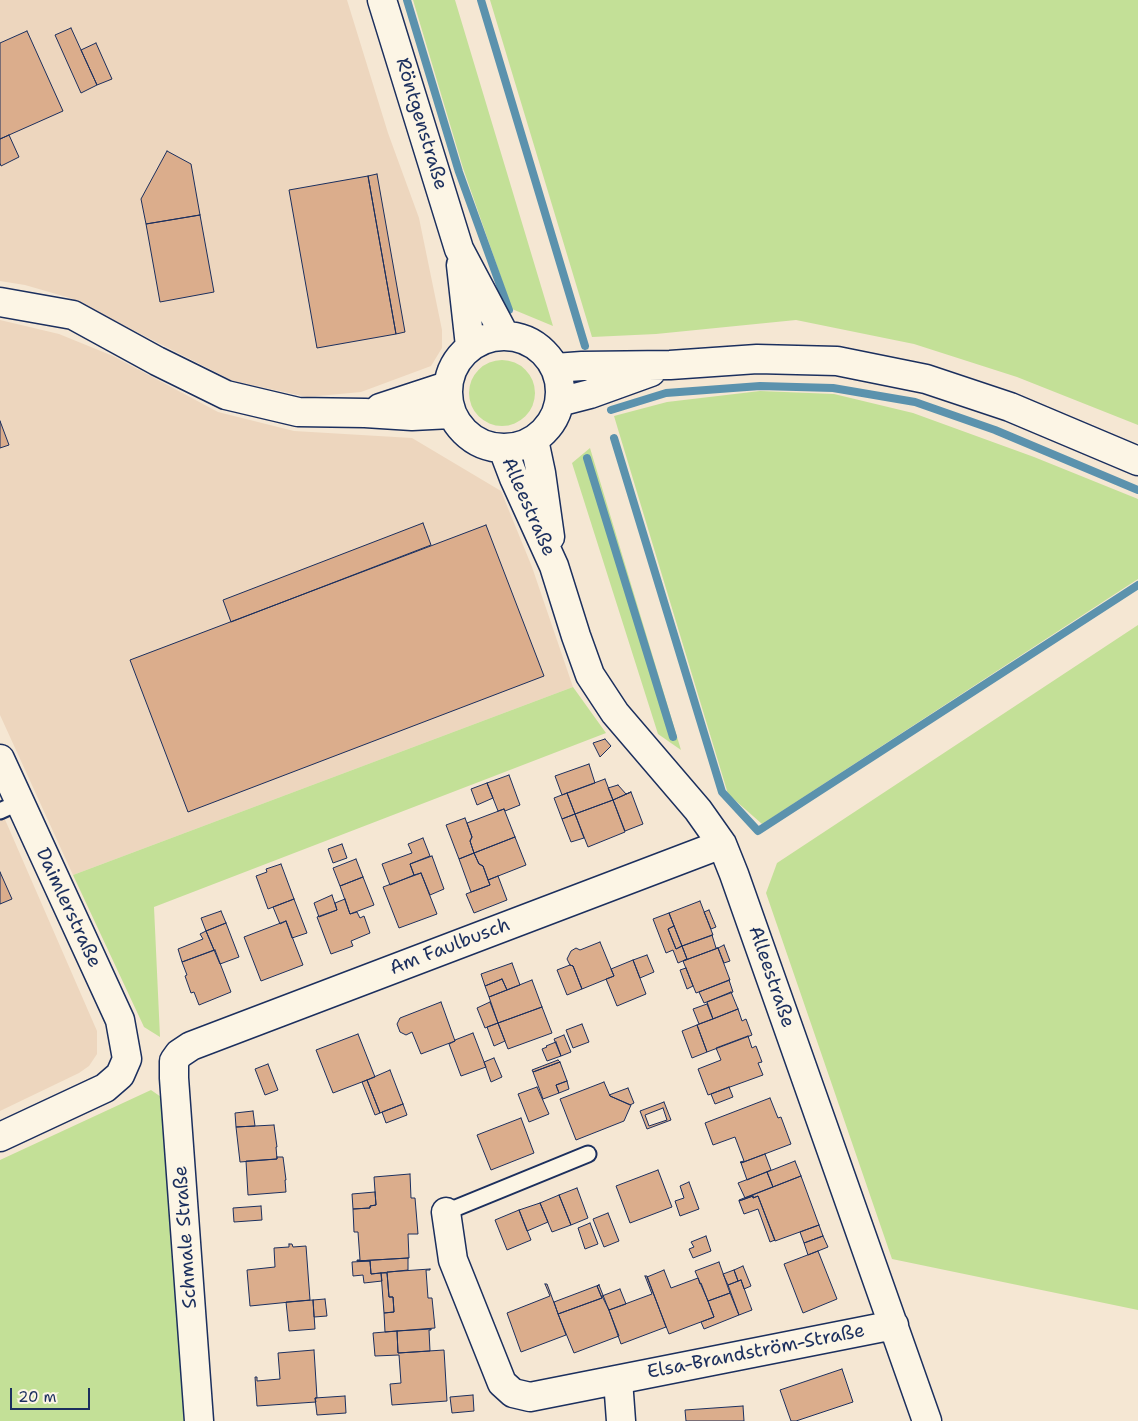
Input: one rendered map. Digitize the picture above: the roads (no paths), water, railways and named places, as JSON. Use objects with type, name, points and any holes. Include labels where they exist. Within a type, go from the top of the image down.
[{"type":"street","name":"Röntgenstraße","points":[[382,0],[459,249],[470,346]]},
{"type":"street","name":"Röntgenstraße","points":[[459,249],[504,334]]},
{"type":"street","points":[[0,302],[72,315],[226,395],[298,412],[412,416],[451,414]]},
{"type":"street","points":[[504,334],[527,340],[544,353],[555,368],[560,386],[560,402],[552,422],[534,440],[520,447],[503,449],[487,446],[467,436],[451,414],[447,386],[453,365],[470,346],[484,339],[504,334]]},
{"type":"street","points":[[555,368],[670,365],[757,359],[837,361],[926,379],[1010,407],[1138,461]]},
{"type":"street","points":[[560,402],[590,394],[670,365]]},
{"type":"street","points":[[365,413],[447,386]]},
{"type":"street","name":"Alleestraße","points":[[534,440],[541,473],[554,566]]},
{"type":"street","name":"Alleestraße","points":[[503,449],[514,478],[554,566],[590,675],[615,713],[698,810],[722,844],[927,1421]]},
{"type":"street","name":"Daimlerstraße","points":[[0,760],[10,806],[120,1020],[127,1059],[120,1075],[105,1088],[0,1137]]},
{"type":"street","name":"Am Faulbusch","points":[[179,1054],[191,1046],[722,844]]},
{"type":"street","name":"Schmale Straße","points":[[179,1054],[174,1061],[174,1078],[199,1421]]},
{"type":"street","name":"Elsa-Brandström-Straße","points":[[446,1212],[453,1260],[502,1383],[513,1393],[530,1397],[894,1325]]},
{"type":"street","points":[[618,1380],[621,1421]]},
{"type":"lane","points":[[446,1212],[588,1154]]},
{"type":"waterway","points":[[407,0],[459,172],[509,310]]},
{"type":"waterway","points":[[481,0],[585,346]]},
{"type":"waterway","points":[[611,410],[666,393],[760,386],[833,388],[915,402],[995,430],[1138,490]]},
{"type":"waterway","points":[[614,438],[722,792],[758,831],[1138,585]]},
{"type":"waterway","points":[[587,458],[673,737]]}]
